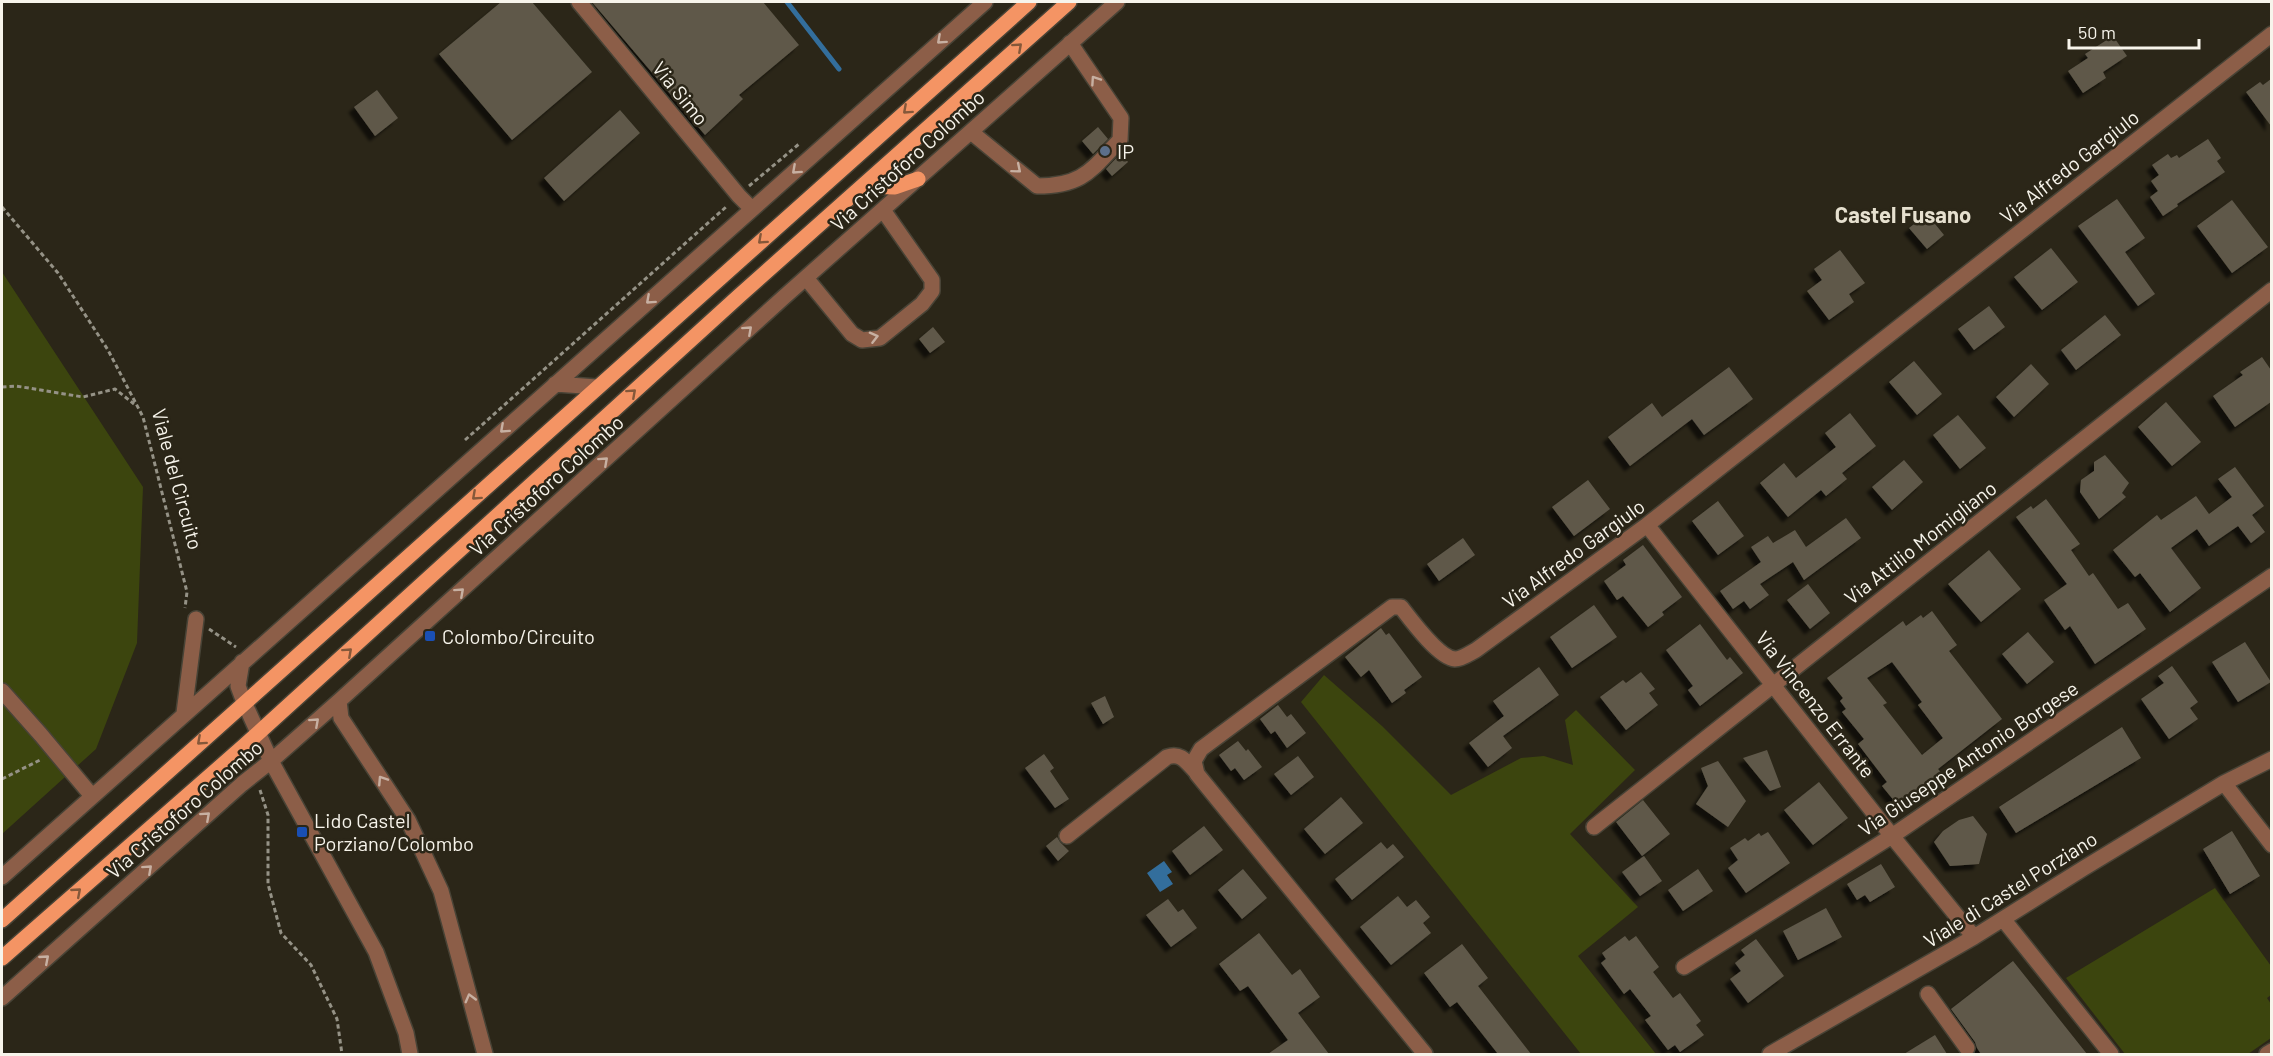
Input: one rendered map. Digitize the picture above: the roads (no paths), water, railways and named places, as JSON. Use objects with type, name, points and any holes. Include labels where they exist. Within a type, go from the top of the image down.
[{"type":"main road","name":"Via Cristoforo Colombo","points":[[2,920],[1029,2]]},
{"type":"main road","name":"Via Cristoforo Colombo","points":[[2,958],[258,733],[1069,2]]},
{"type":"main road","points":[[863,186],[895,187],[918,179]]},
{"type":"street","name":"Via Simo","points":[[579,2],[752,209]]},
{"type":"street","points":[[2,877],[985,2]]},
{"type":"street","name":"Via Cristoforo Colombo","points":[[2,998],[242,784],[339,701],[806,278],[1117,2]]},
{"type":"street","name":"Via Alfredo Gargiulo","points":[[1197,774],[1194,761],[1201,749],[1392,607],[1401,607],[1440,652],[1449,658],[1461,658],[1476,650],[1647,525],[2271,34]]},
{"type":"street","points":[[971,132],[1037,186],[1071,183],[1087,175],[1120,140],[1121,118],[1070,43]]},
{"type":"street","points":[[806,278],[852,334],[862,340],[880,338],[922,304],[932,291],[932,280],[883,210]]},
{"type":"street","name":"Via Attilio Momigliano","points":[[1594,827],[2271,290]]},
{"type":"street","points":[[555,384],[597,387]]},
{"type":"street","name":"Via Vincenzo Errante","points":[[1647,525],[1974,937]]},
{"type":"street","name":"Via Giuseppe Antonio Borgese","points":[[1684,968],[1892,836],[2271,576]]},
{"type":"street","points":[[184,713],[190,617]]},
{"type":"street","points":[[242,662],[238,686],[244,702],[271,761],[376,952],[406,1033],[410,1054]]},
{"type":"street","points":[[2,691],[92,796]]},
{"type":"street","points":[[339,701],[341,717],[408,820],[441,891],[485,1054]]},
{"type":"street","points":[[1067,836],[1167,758],[1174,755],[1182,757],[1425,1054]]},
{"type":"street","name":"Viale di Castel Porziano","points":[[1770,1054],[1974,937],[2224,783],[2271,759]]},
{"type":"street","points":[[2224,783],[2271,845]]},
{"type":"street","points":[[2003,919],[2111,1054]]},
{"type":"street","points":[[1928,994],[1967,1048]]},
{"type":"street","points":[[2267,1054],[2271,1051]]},
{"type":"water","points":[[1164,861],[1172,872],[1167,875],[1173,884],[1160,892],[1147,873]]},
{"type":"waterway","points":[[787,2],[839,69]]},
{"type":"place","name":"IP","points":[[1105,151]]},
{"type":"place","name":"Colombo/Circuito","points":[[430,636]]},
{"type":"place","name":"Lido Castel Porziano/Colombo","points":[[302,832]]},
{"type":"district","name":"Castel Fusano","points":[[1903,214]]}]
